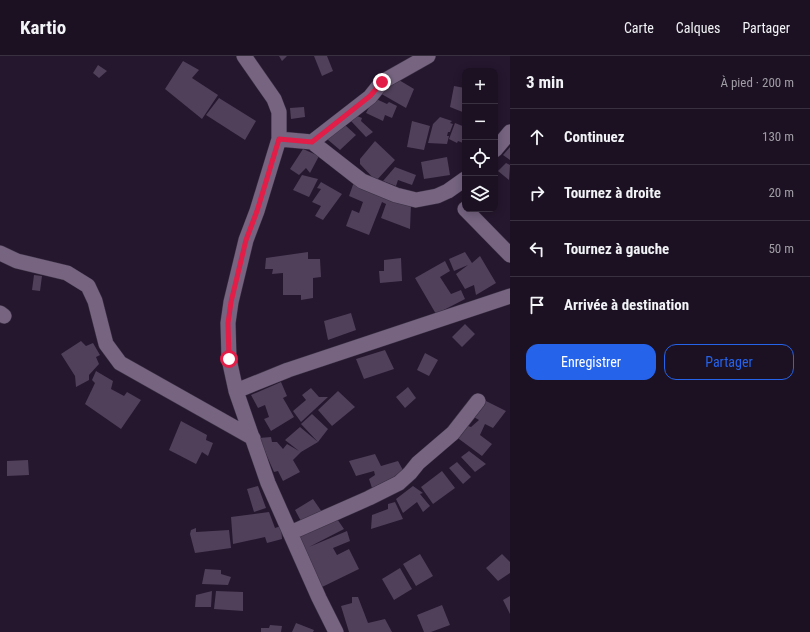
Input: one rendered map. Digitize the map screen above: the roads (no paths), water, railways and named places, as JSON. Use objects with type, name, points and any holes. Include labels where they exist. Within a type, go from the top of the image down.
[{"type":"street","points":[[244,56],[274,99],[279,112],[279,139],[257,211],[246,240],[231,302],[228,323],[229,359],[236,391],[268,483],[319,598],[336,632]]},
{"type":"street","points":[[312,142],[370,96],[382,82],[428,56]]},
{"type":"street","points":[[498,146],[510,132]]},
{"type":"street","points":[[279,139],[312,142],[362,181],[396,195],[416,200],[437,196],[448,191],[462,181]]},
{"type":"street","points":[[448,191],[462,206]]},
{"type":"street","points":[[468,212],[510,255]]},
{"type":"street","points":[[0,252],[17,261],[67,273],[88,286],[96,301],[106,344],[120,363],[253,438]]},
{"type":"street","points":[[236,391],[288,370],[510,296]]},
{"type":"street","points":[[290,533],[399,483],[418,463],[453,433],[478,401]]}]
